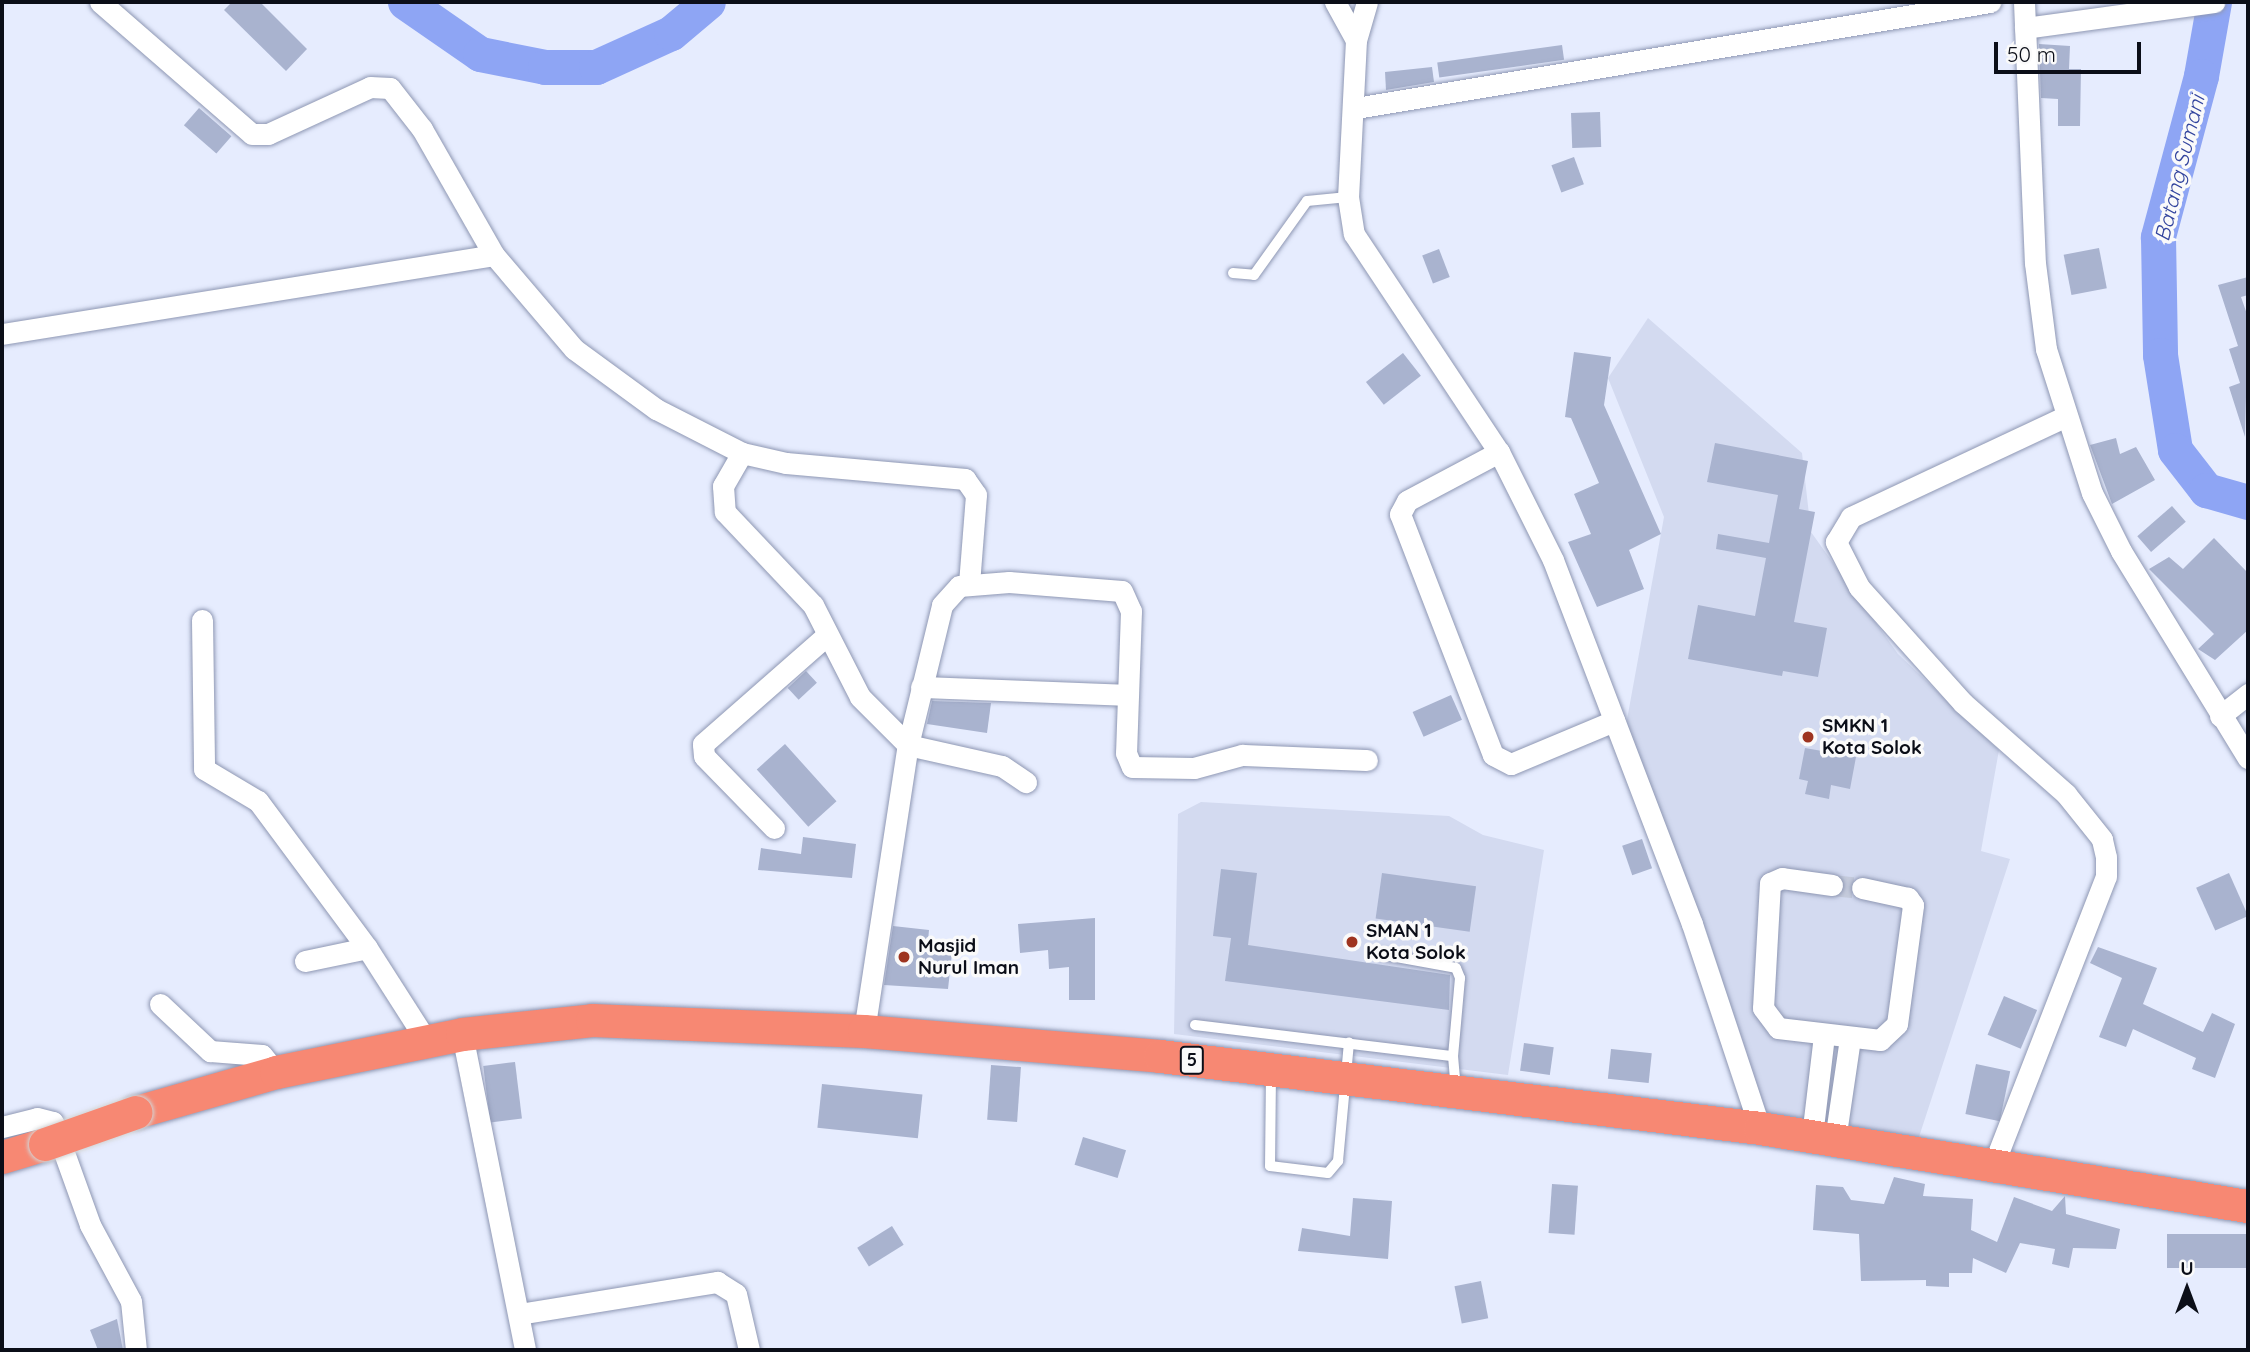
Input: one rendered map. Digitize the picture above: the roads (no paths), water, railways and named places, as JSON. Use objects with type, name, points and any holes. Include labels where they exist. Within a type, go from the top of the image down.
[{"type":"highway","name":"5","points":[[2,1157],[136,1112],[276,1072],[462,1034],[592,1020],[864,1031],[1271,1069],[1760,1128],[2248,1206]]},
{"type":"street","points":[[100,2],[252,134],[268,134],[370,87],[390,88],[416,119],[494,255],[568,342],[612,379],[656,409],[742,453],[786,463],[965,479],[976,495],[969,583]]},
{"type":"street","points":[[1335,2],[1356,40]]},
{"type":"street","points":[[1367,2],[1356,40],[1356,108],[1349,197],[1362,254],[1445,364],[1499,452],[1553,561],[1692,924],[1760,1128]]},
{"type":"street","points":[[1356,108],[1990,2]]},
{"type":"street","points":[[2024,2],[2035,263],[2046,349],[2092,493],[2121,551],[2248,758]]},
{"type":"street","points":[[2025,27],[2214,2]]},
{"type":"street","points":[[2,334],[494,255]]},
{"type":"street","points":[[1993,1166],[2106,876],[2102,839],[2066,793],[1963,703],[1859,587],[1836,542],[1851,517],[2067,416]]},
{"type":"street","points":[[1499,452],[1407,501],[1400,514],[1493,755],[1511,764],[1614,721]]},
{"type":"street","points":[[742,453],[723,486],[725,512],[807,598],[848,681],[908,745],[1002,766],[1026,782]]},
{"type":"street","points":[[864,1031],[908,745],[921,687],[942,605],[947,595],[969,583],[1122,591],[1131,611],[1126,752],[1132,767],[1194,768],[1242,755],[1367,760]]},
{"type":"street","points":[[202,620],[204,769],[258,801],[367,948],[427,1042]]},
{"type":"street","points":[[774,828],[704,756],[703,744],[825,636]]},
{"type":"street","points":[[921,687],[1126,695]]},
{"type":"street","points":[[2220,716],[2248,694]]},
{"type":"street","points":[[1832,885],[1782,878],[1770,883],[1761,997],[1767,1017],[1778,1028],[1850,1039],[1880,1040],[1894,1031],[1913,910],[1908,898],[1862,888]]},
{"type":"street","points":[[304,961],[367,948]]},
{"type":"street","points":[[160,1004],[210,1051],[262,1055],[276,1072]]},
{"type":"street","points":[[462,1034],[520,1314],[525,1350]]},
{"type":"street","points":[[1823,1138],[1824,1035]]},
{"type":"street","points":[[1823,1138],[1850,1039]]},
{"type":"street","points":[[2,1127],[37,1118],[53,1122],[90,1225],[131,1301],[136,1350]]},
{"type":"street","points":[[520,1314],[717,1282],[736,1294],[749,1350]]},
{"type":"lane","points":[[1233,273],[1257,272],[1313,197],[1349,197]]},
{"type":"lane","points":[[1380,954],[1456,968],[1460,978],[1454,1056],[1456,1091]]},
{"type":"lane","points":[[1195,1025],[1454,1056]]},
{"type":"lane","points":[[1271,1069],[1268,1160],[1276,1171],[1335,1169],[1349,1079],[1349,1043]]},
{"type":"waterway","name":"Batang Sumani","points":[[405,2],[480,54],[545,67],[596,67],[671,33],[708,2]]},
{"type":"waterway","name":"Batang Sumani","points":[[2214,2],[2201,76],[2158,237],[2160,355],[2175,450],[2206,490],[2248,502]]},
{"type":"tunnel","points":[[1832,885],[1862,888]]},
{"type":"place","name":"SMKN 1 Kota Solok","points":[[1808,737]]},
{"type":"place","name":"SMAN 1 Kota Solok","points":[[1352,942]]},
{"type":"place","name":"Masjid Nurul Iman","points":[[904,957]]}]
